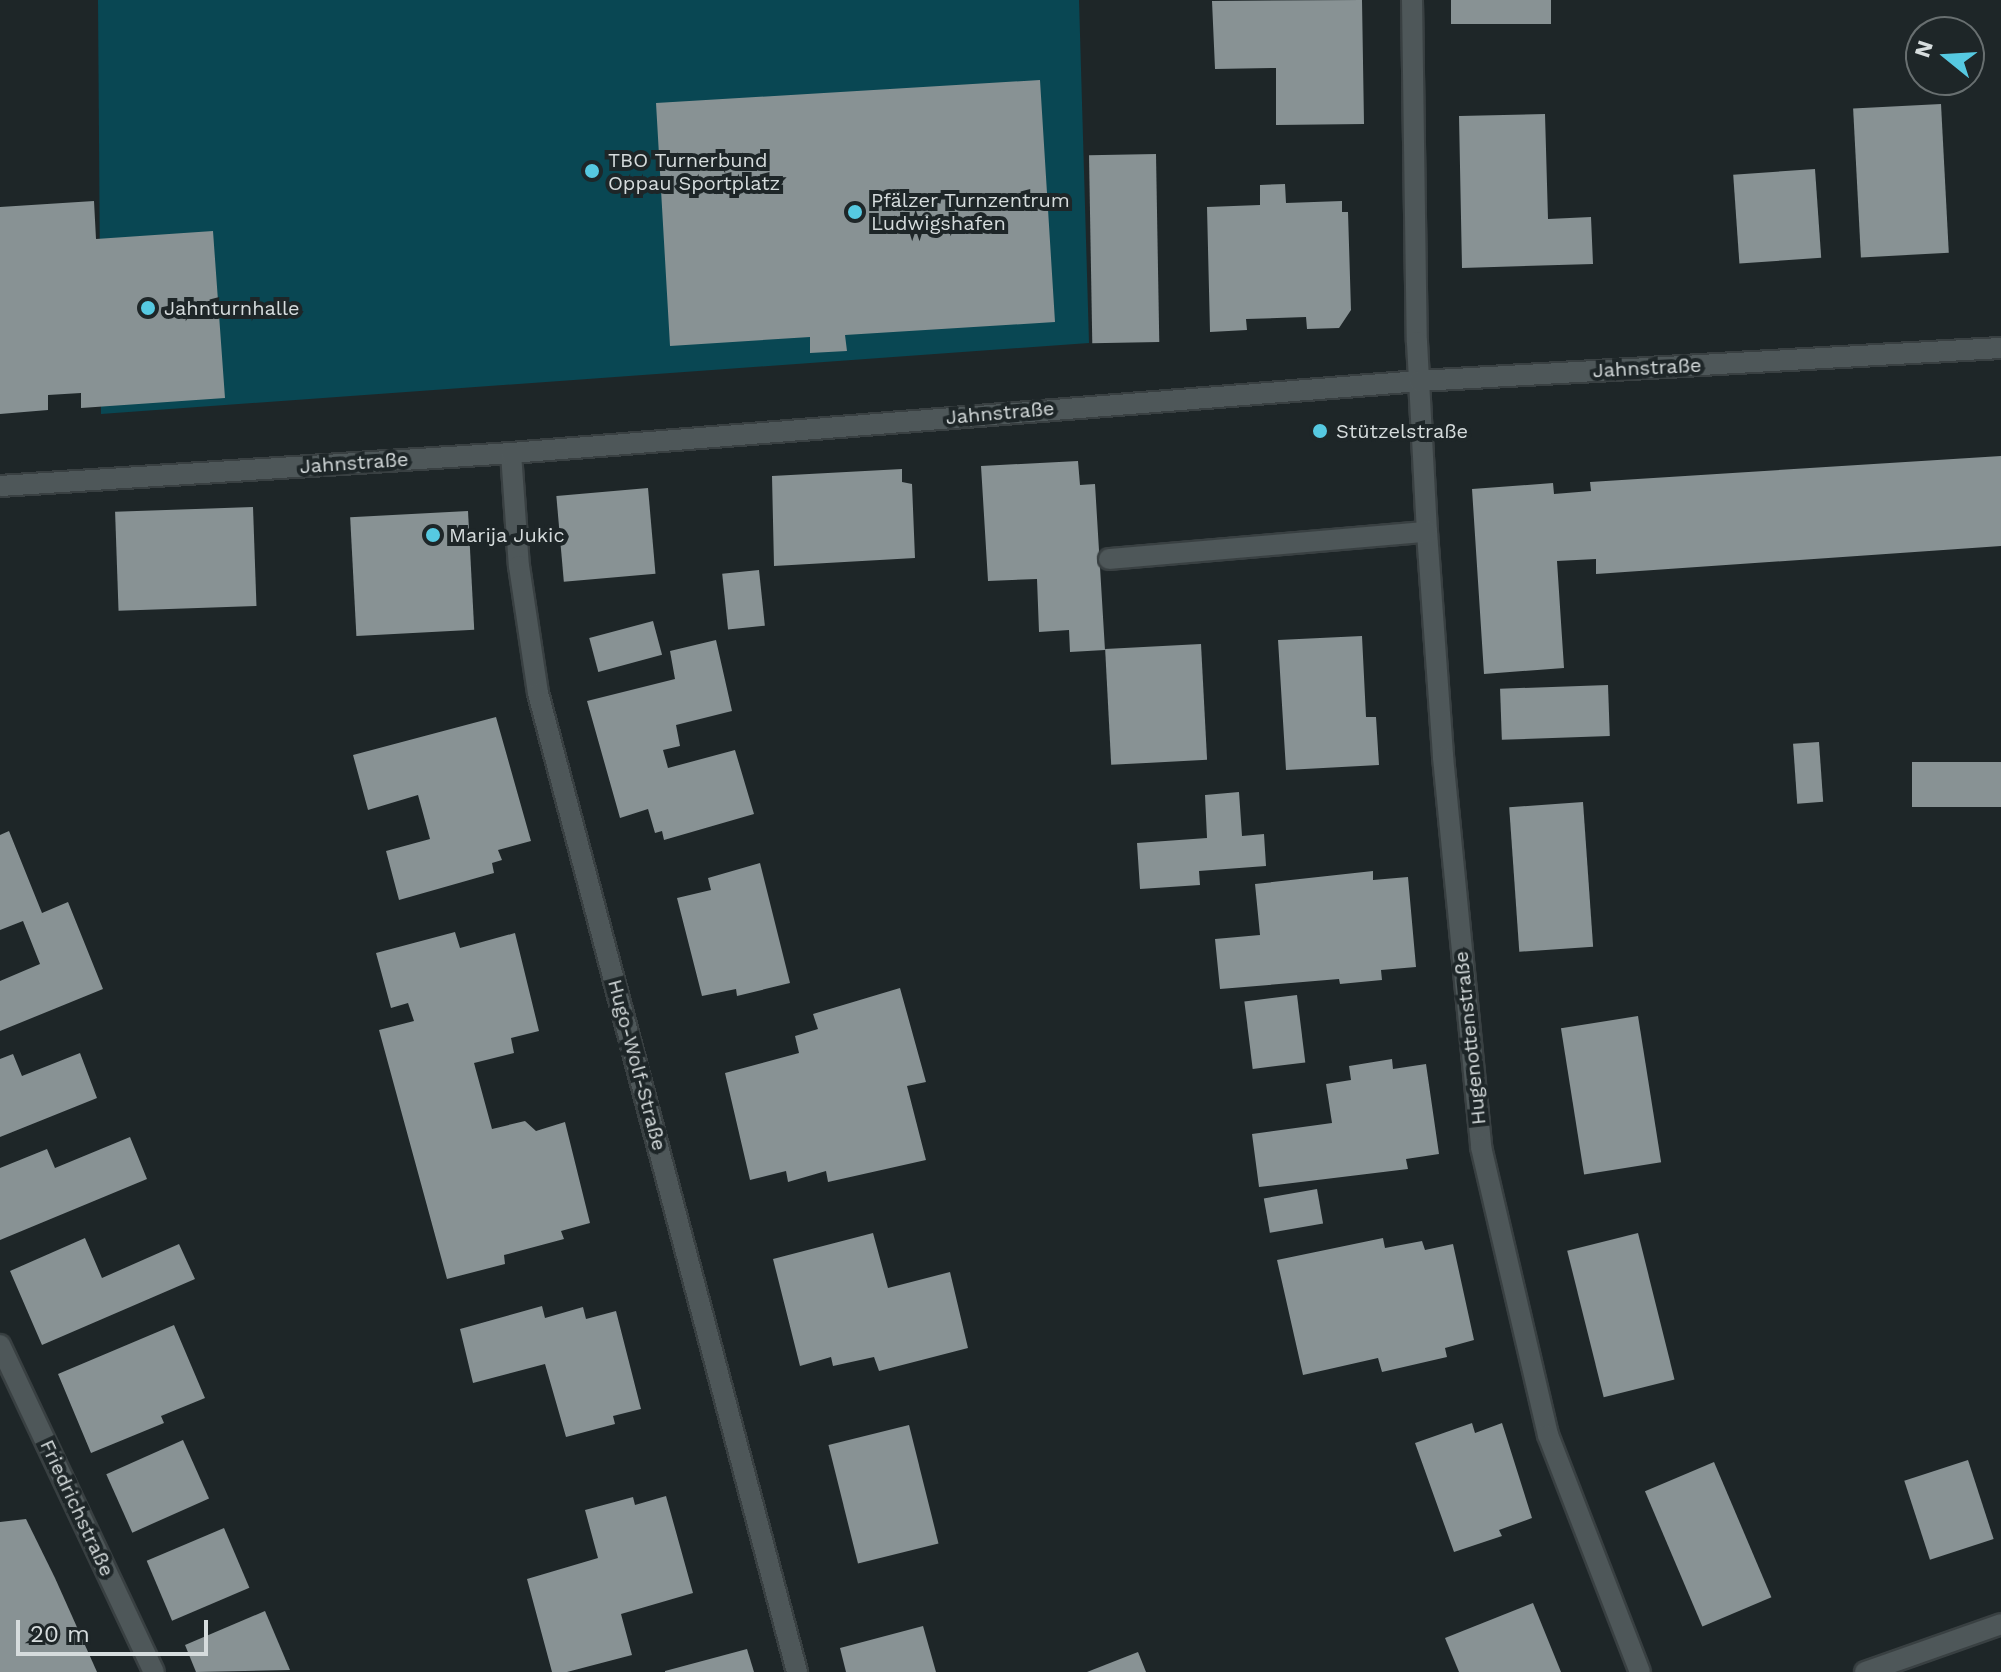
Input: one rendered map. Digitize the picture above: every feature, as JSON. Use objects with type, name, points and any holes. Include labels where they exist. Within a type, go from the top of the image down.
[{"type":"street","points":[[1412,0],[1419,381]]},
{"type":"street","name":"Jahnstraße","points":[[0,486],[511,453],[1419,381],[2001,348]]},
{"type":"street","name":"Hugenottenstraße","points":[[1419,381],[1443,757],[1481,1147],[1548,1435],[1640,1672]]},
{"type":"street","name":"Hugo-Wolf-Straße","points":[[511,453],[519,566],[538,693],[797,1672]]},
{"type":"street","points":[[1109,559],[1427,532]]},
{"type":"street","name":"Friedrichstraße","points":[[0,1345],[154,1672]]},
{"type":"street","points":[[1865,1672],[2001,1624]]},
{"type":"shaded area","name":"TBO Turnerbund Oppau Sportplatz","points":[[98,0],[1079,0],[1089,343],[101,414]]},
{"type":"building","points":[[1362,0],[1364,124],[1276,125],[1276,68],[1215,69],[1212,1]]},
{"type":"building","points":[[1451,0],[1551,0],[1551,24],[1451,24]]},
{"type":"building","name":"Pfälzer Turnzentrum Ludwigshafen","points":[[1040,80],[1055,322],[845,335],[847,351],[810,353],[810,337],[670,346],[656,103]]},
{"type":"building","points":[[1941,104],[1949,253],[1861,257],[1853,109]]},
{"type":"building","points":[[1545,114],[1548,219],[1591,217],[1593,264],[1462,268],[1459,116]]},
{"type":"building","points":[[1156,154],[1159,342],[1092,343],[1089,155]]},
{"type":"building","points":[[1815,169],[1821,258],[1739,264],[1733,175]]},
{"type":"building","points":[[1285,184],[1286,203],[1342,201],[1342,212],[1348,212],[1351,310],[1339,328],[1307,329],[1306,317],[1246,319],[1247,330],[1210,332],[1207,207],[1260,205],[1260,185]]},
{"type":"building","points":[[94,201],[96,239],[213,231],[225,398],[81,408],[81,393],[48,395],[48,410],[0,414],[0,207]]},
{"type":"building","points":[[2001,456],[2001,546],[1596,574],[1596,559],[1557,561],[1564,668],[1484,674],[1472,489],[1553,483],[1554,494],[1591,491],[1590,482]]},
{"type":"building","points":[[1078,461],[1080,485],[1095,484],[1105,650],[1070,652],[1069,630],[1039,632],[1037,579],[988,581],[981,466]]},
{"type":"building","points":[[902,469],[902,482],[912,484],[915,558],[774,566],[772,476]]},
{"type":"building","points":[[648,488],[655,574],[564,582],[556,496]]},
{"type":"building","points":[[253,507],[256,606],[119,611],[115,512]]},
{"type":"building","points":[[468,511],[474,630],[356,636],[350,517]]},
{"type":"building","points":[[759,570],[765,626],[728,630],[722,574]]},
{"type":"building","points":[[653,621],[662,655],[598,672],[589,638]]},
{"type":"building","points":[[1362,636],[1366,717],[1376,717],[1379,765],[1286,770],[1278,640]]},
{"type":"building","points":[[716,640],[732,711],[676,725],[680,746],[663,750],[668,768],[735,750],[754,814],[664,840],[662,831],[655,833],[648,809],[620,818],[587,701],[675,679],[670,651]]},
{"type":"building","points":[[1201,644],[1207,760],[1111,765],[1105,649]]},
{"type":"building","points":[[1608,685],[1610,736],[1502,740],[1500,689]]},
{"type":"building","points":[[496,717],[531,841],[498,850],[502,860],[492,863],[494,873],[399,900],[386,851],[430,839],[418,795],[368,810],[353,755]]},
{"type":"building","points":[[1819,742],[1823,802],[1797,804],[1793,744]]},
{"type":"building","points":[[1912,762],[2001,762],[2001,807],[1912,807]]},
{"type":"building","points":[[1239,792],[1242,836],[1264,834],[1266,866],[1199,871],[1200,885],[1140,889],[1137,843],[1207,838],[1205,795]]},
{"type":"building","points":[[1583,802],[1593,947],[1519,952],[1509,807]]},
{"type":"building","points":[[9,831],[42,913],[68,902],[103,989],[0,1031],[0,981],[40,964],[23,921],[0,930],[0,835]]},
{"type":"building","points":[[760,863],[790,983],[737,996],[736,989],[702,996],[677,898],[711,890],[708,878]]},
{"type":"building","points":[[1373,871],[1373,880],[1408,877],[1416,967],[1381,970],[1382,980],[1340,984],[1339,979],[1220,989],[1215,939],[1260,935],[1255,884]]},
{"type":"building","points":[[455,932],[460,948],[515,933],[539,1031],[511,1038],[514,1053],[474,1063],[492,1129],[525,1121],[536,1131],[565,1122],[590,1223],[561,1231],[564,1239],[504,1255],[505,1264],[447,1279],[379,1030],[414,1021],[408,1003],[391,1008],[376,953]]},
{"type":"building","points":[[900,988],[926,1082],[907,1086],[926,1160],[828,1182],[826,1171],[788,1182],[786,1171],[750,1180],[725,1073],[799,1053],[795,1036],[818,1029],[813,1014]]},
{"type":"building","points":[[1297,995],[1305,1062],[1253,1069],[1244,1001]]},
{"type":"building","points":[[1638,1016],[1661,1162],[1584,1174],[1561,1028]]},
{"type":"building","points":[[80,1053],[97,1098],[0,1137],[0,1059],[13,1054],[22,1076]]},
{"type":"building","points":[[1392,1059],[1393,1069],[1426,1064],[1439,1154],[1406,1159],[1408,1169],[1259,1187],[1252,1134],[1332,1123],[1326,1084],[1351,1080],[1349,1066]]},
{"type":"building","points":[[130,1137],[147,1179],[0,1240],[0,1168],[47,1149],[55,1168]]},
{"type":"building","points":[[1317,1189],[1323,1223],[1270,1233],[1264,1198]]},
{"type":"building","points":[[873,1233],[888,1288],[950,1272],[968,1348],[879,1371],[874,1357],[833,1366],[831,1357],[800,1366],[773,1259]]},
{"type":"building","points":[[1638,1233],[1675,1380],[1604,1397],[1567,1251]]},
{"type":"building","points":[[85,1238],[102,1278],[179,1244],[195,1279],[42,1345],[10,1271]]},
{"type":"building","points":[[1383,1238],[1385,1248],[1422,1241],[1425,1250],[1453,1244],[1474,1340],[1445,1348],[1447,1357],[1382,1372],[1378,1358],[1303,1375],[1277,1260]]},
{"type":"building","points":[[542,1306],[545,1318],[583,1307],[586,1319],[616,1311],[641,1409],[613,1416],[615,1424],[566,1437],[545,1364],[473,1383],[460,1329]]},
{"type":"building","points":[[174,1325],[205,1398],[161,1416],[164,1423],[91,1453],[58,1374]]},
{"type":"building","points":[[1472,1423],[1475,1433],[1502,1423],[1532,1518],[1499,1530],[1502,1536],[1454,1552],[1415,1443]]},
{"type":"building","points":[[909,1425],[939,1543],[858,1563],[828,1445]]},
{"type":"building","points":[[183,1440],[209,1498],[132,1533],[106,1474]]},
{"type":"building","points":[[1968,1460],[1994,1539],[1930,1560],[1904,1481]]},
{"type":"building","points":[[1714,1462],[1771,1597],[1702,1627],[1645,1491]]},
{"type":"building","points":[[666,1496],[693,1593],[621,1614],[632,1655],[567,1672],[552,1672],[527,1579],[598,1558],[585,1510],[633,1497],[635,1505]]},
{"type":"building","points":[[26,1519],[97,1672],[0,1672],[0,1522]]},
{"type":"building","points":[[224,1528],[249,1588],[172,1621],[147,1561]]},
{"type":"building","points":[[1533,1603],[1561,1672],[1459,1672],[1445,1638]]},
{"type":"building","points":[[265,1611],[290,1670],[196,1672],[185,1645]]},
{"type":"building","points":[[923,1626],[936,1672],[846,1672],[840,1648]]},
{"type":"building","points":[[747,1649],[754,1672],[665,1672],[665,1671]]},
{"type":"building","points":[[1138,1652],[1146,1672],[1087,1672]]},
{"type":"place","name":"TBO Turnerbund Oppau Sportplatz","points":[[592,171]]},
{"type":"place","name":"Pfälzer Turnzentrum Ludwigshafen","points":[[855,212]]},
{"type":"place","name":"Jahnturnhalle","points":[[148,308]]},
{"type":"place","name":"Stützelstraße","points":[[1320,431]]},
{"type":"place","name":"Marija Jukic","points":[[433,535]]}]
